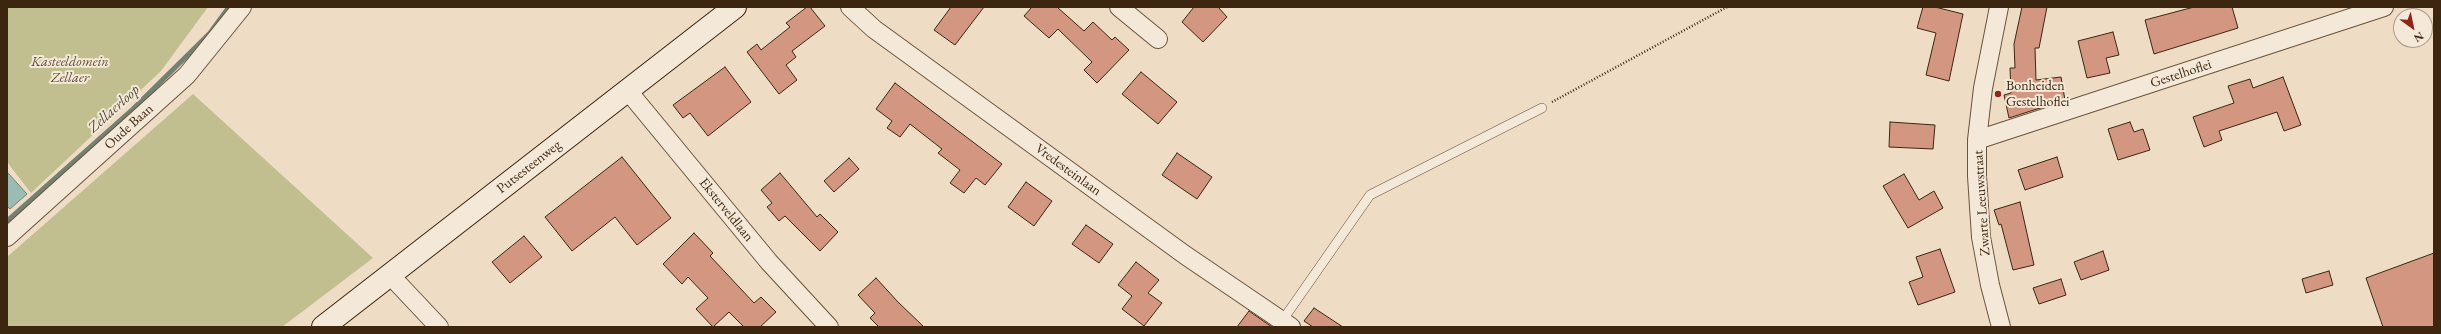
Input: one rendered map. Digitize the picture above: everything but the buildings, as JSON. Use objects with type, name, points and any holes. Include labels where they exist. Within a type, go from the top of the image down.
[{"type":"main road","name":"Putsesteenweg","points":[[323,327],[735,7]]},
{"type":"street","name":"Oude Baan","points":[[7,237],[187,75],[242,7]]},
{"type":"street","name":"Vredesteinlaan","points":[[850,7],[874,29],[1103,195],[1286,324]]},
{"type":"street","name":"Zwarte Leeuwstraat","points":[[1999,7],[1983,88],[1977,140],[1977,176],[1981,237],[1990,286],[2001,327]]},
{"type":"street","name":"Gestelhoflei","points":[[1977,140],[2384,7]]},
{"type":"street","points":[[1128,10],[1158,39]]},
{"type":"street","name":"Eksterveldlaan","points":[[628,91],[769,262],[829,327]]},
{"type":"street","points":[[390,275],[439,327]]},
{"type":"lane","points":[[1286,324],[1370,195],[1542,108]]},
{"type":"path","points":[[1542,108],[1727,7]]},
{"type":"green space","name":"Kasteeldomein Zellaer","points":[[7,7],[208,7],[161,71],[31,193],[7,162]]},
{"type":"green space","points":[[193,94],[373,258],[282,327],[7,327],[7,257]]},
{"type":"water","points":[[7,172],[27,194],[10,209],[7,206]]},
{"type":"waterway","name":"Zellaerloop","points":[[7,221],[133,109],[210,33],[229,7]]},
{"type":"place","name":"Bonheiden Gestelhoflei","points":[[1998,94]]}]
